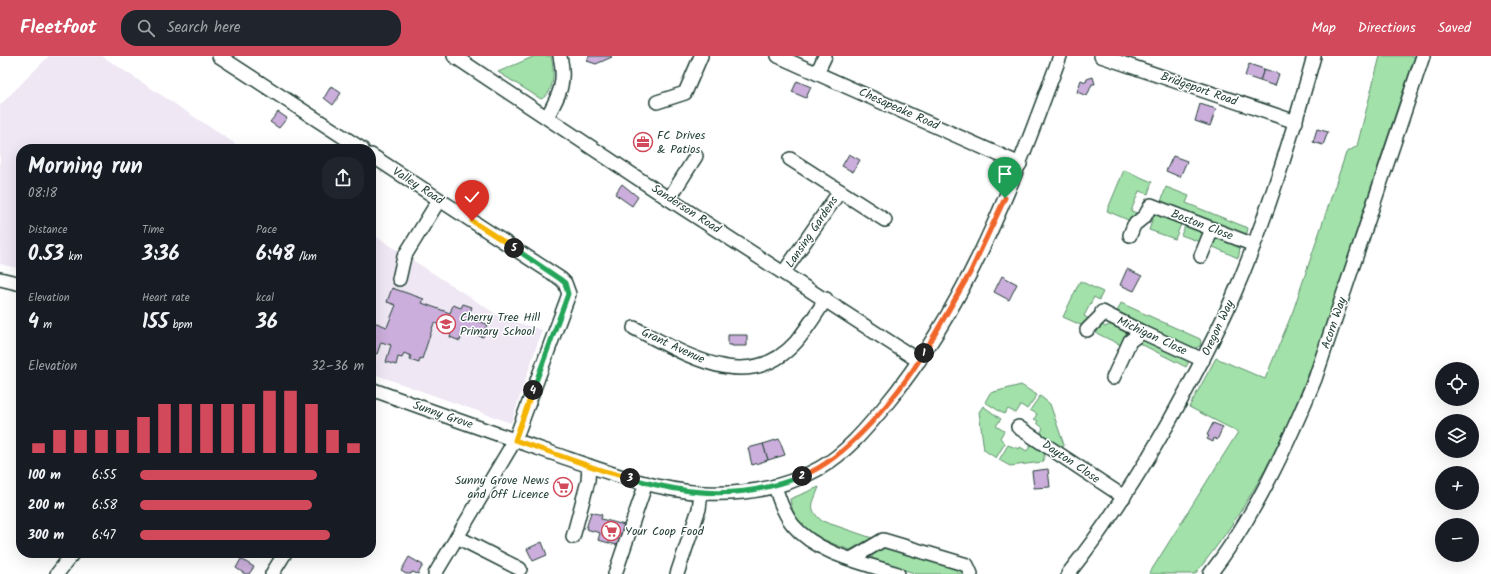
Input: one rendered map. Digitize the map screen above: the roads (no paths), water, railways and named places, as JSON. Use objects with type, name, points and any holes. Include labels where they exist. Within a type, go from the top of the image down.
[{"type":"street","points":[[220,56],[354,144]]},
{"type":"street","name":"Sanderson Road","points":[[454,56],[669,199],[826,299],[919,361]]},
{"type":"street","points":[[547,117],[562,87],[563,77],[560,56]]},
{"type":"street","points":[[657,102],[685,92],[702,56]]},
{"type":"street","name":"Chesapeake Road","points":[[778,56],[1020,164]]},
{"type":"street","points":[[817,73],[825,56]]},
{"type":"street","name":"Sunny Grove","points":[[376,391],[589,466],[646,483],[701,492],[726,493],[751,491],[775,486],[807,474],[826,464],[841,453],[858,437],[899,389],[919,361],[970,273],[990,232],[1020,164],[1060,56]]},
{"type":"street","name":"Bridgeport Road","points":[[1101,56],[1296,122]]},
{"type":"street","name":"Oregon Way","points":[[1068,574],[1124,497],[1168,426],[1203,360],[1232,299],[1254,245],[1296,122],[1314,56]]},
{"type":"street","name":"Acorn Way","points":[[1210,574],[1242,525],[1268,481],[1283,452],[1309,393],[1423,56]]},
{"type":"street","points":[[669,199],[696,156]]},
{"type":"street","name":"Valley Road","points":[[376,158],[560,279],[565,283],[568,294],[515,440],[435,574]]},
{"type":"street","name":"Lansing Gardens","points":[[790,159],[885,220]]},
{"type":"street","name":"Lansing Gardens","points":[[784,272],[840,191]]},
{"type":"street","points":[[399,279],[406,253],[439,200]]},
{"type":"street","name":"Boston Close","points":[[1130,235],[1134,225],[1145,216],[1151,205],[1254,245]]},
{"type":"street","points":[[1201,256],[1212,229]]},
{"type":"street","points":[[0,279],[16,283]]},
{"type":"street","name":"Grant Avenue","points":[[634,328],[697,360],[736,369],[751,367],[780,357],[796,342],[826,299]]},
{"type":"street","name":"Michigan Close","points":[[1087,330],[1103,313],[1203,360]]},
{"type":"street","points":[[1113,378],[1130,341],[1142,332]]},
{"type":"street","name":"Dayton Close","points":[[1018,427],[1124,497]]},
{"type":"street","points":[[573,537],[588,481],[589,466]]},
{"type":"street","points":[[615,574],[646,483]]},
{"type":"street","points":[[775,486],[780,503],[787,517],[798,531],[816,544],[851,559],[898,574]]},
{"type":"street","points":[[677,574],[699,509],[701,492]]},
{"type":"street","points":[[457,537],[520,569]]},
{"type":"street","points":[[851,559],[883,540],[967,565],[971,574]]},
{"type":"street","points":[[57,574],[69,558]]},
{"type":"street","points":[[272,574],[282,558]]},
{"type":"place","name":"FC Drives & Patios","points":[[643,142]]},
{"type":"place","name":"Cherry Tree Hill Primary School","points":[[446,324]]},
{"type":"place","name":"Sunny Grove News and Off Licence","points":[[563,487]]},
{"type":"place","name":"Your Coop Food","points":[[611,531]]}]
